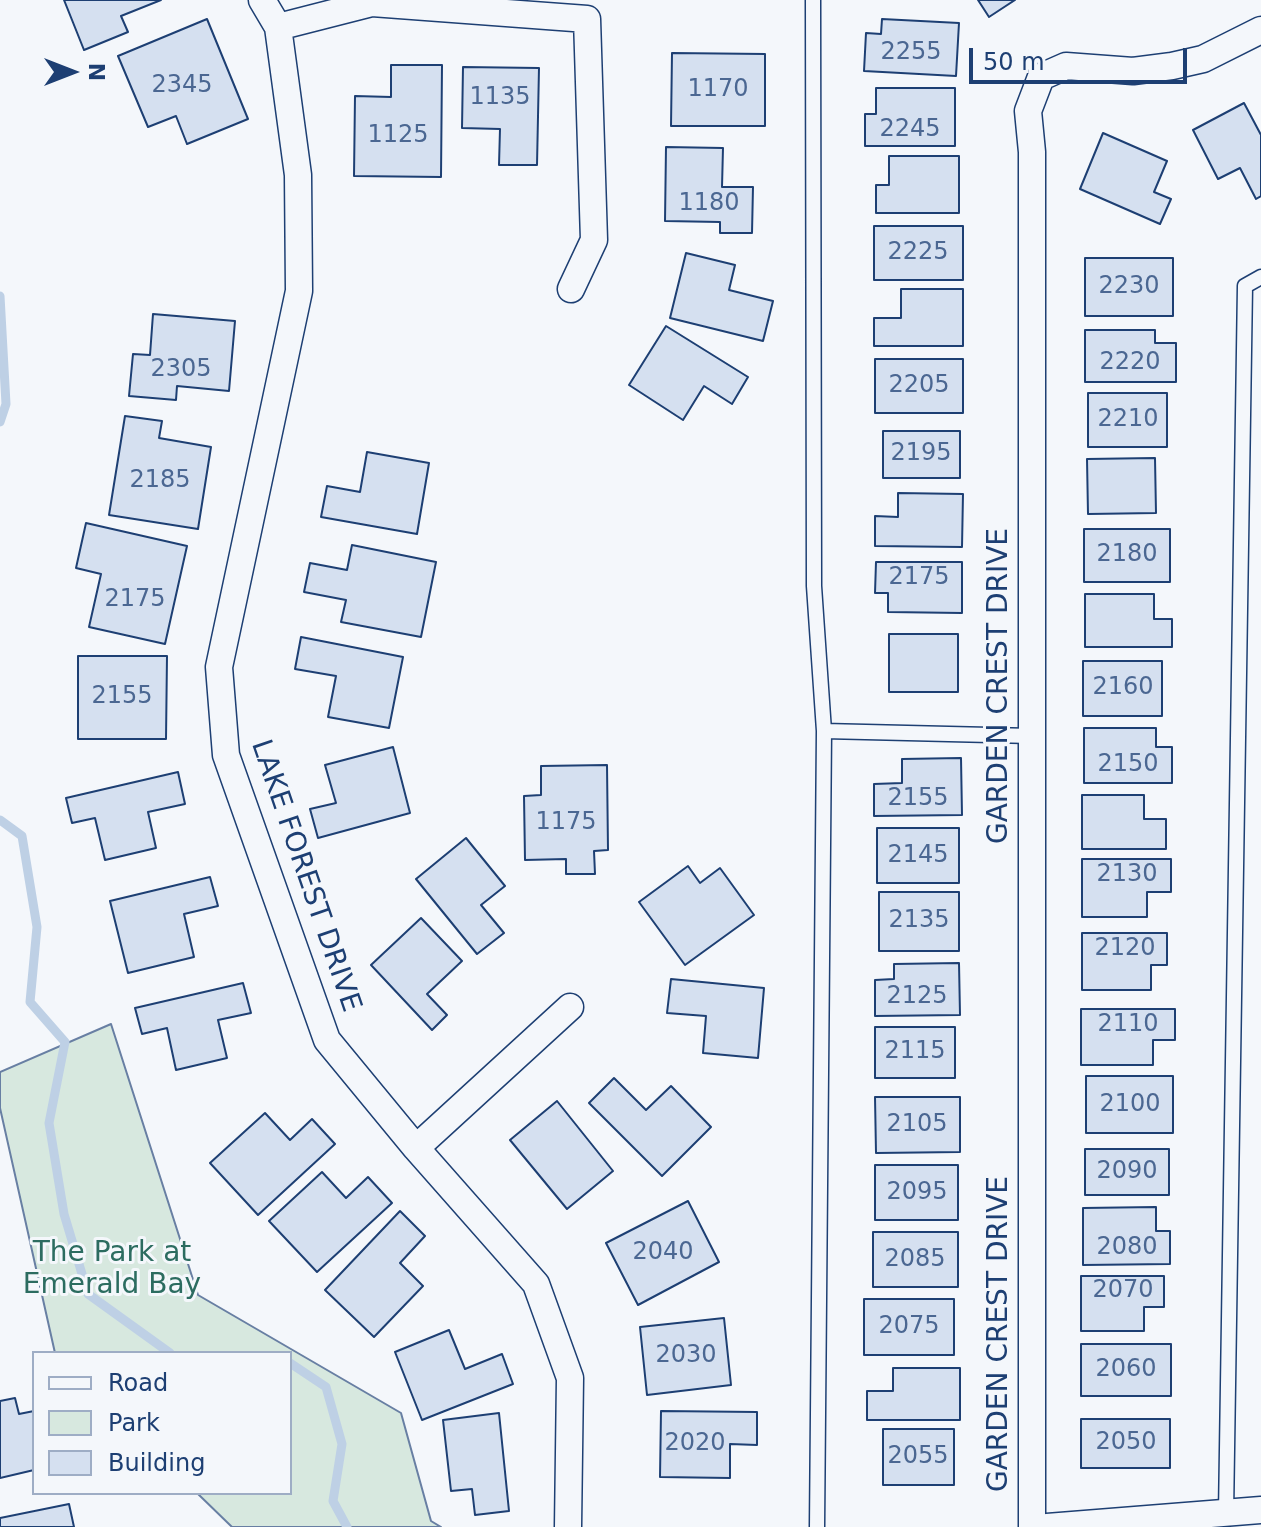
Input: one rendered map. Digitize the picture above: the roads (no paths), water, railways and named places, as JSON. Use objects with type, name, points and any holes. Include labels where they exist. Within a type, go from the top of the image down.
[{"type":"street","points":[[262,0],[278,27],[372,3],[587,19],[594,240],[571,289]]},
{"type":"street","name":"LAKE FOREST DRIVE","points":[[278,27],[298,175],[299,291],[219,667],[226,755],[327,1040],[416,1148],[536,1284],[570,1378],[568,1527]]},
{"type":"street","name":"GARDEN CREST DRIVE","points":[[1032,1527],[1032,152],[1028,111],[1041,77],[1066,66],[1133,71],[1172,66],[1203,59],[1261,30]]},
{"type":"street","points":[[416,1148],[570,1007]]},
{"type":"street","points":[[1047,1527],[1261,1510]]},
{"type":"lane","points":[[813,0],[814,586],[824,731],[817,1527]]},
{"type":"lane","points":[[1226,1513],[1245,286],[1261,277]]},
{"type":"lane","points":[[824,731],[1032,736]]},
{"type":"waterway","points":[[0,296],[6,404],[0,422]]},
{"type":"waterway","points":[[0,820],[22,836],[37,927],[30,1002],[65,1042],[49,1123],[64,1214],[88,1294],[167,1351]]},
{"type":"waterway","points":[[292,1364],[326,1387],[342,1444],[333,1501],[347,1527]]},
{"type":"park label","name":"The Park at Emerald Bay","points":[[112,1270]]}]
